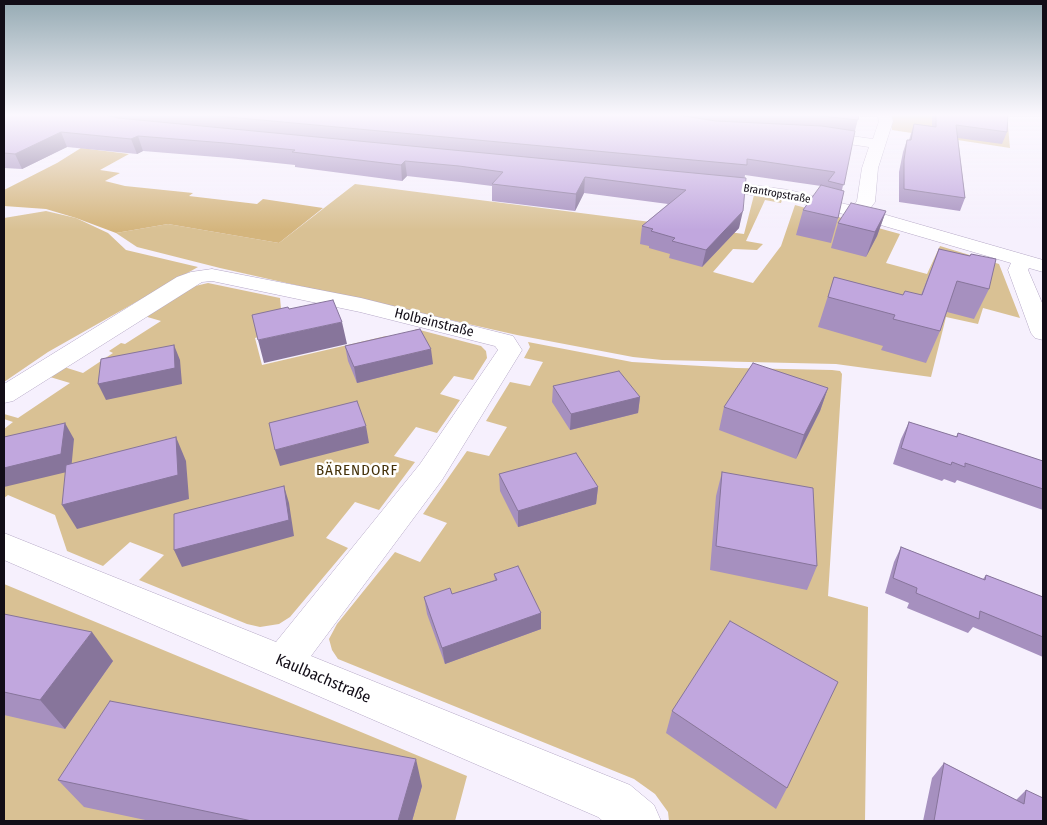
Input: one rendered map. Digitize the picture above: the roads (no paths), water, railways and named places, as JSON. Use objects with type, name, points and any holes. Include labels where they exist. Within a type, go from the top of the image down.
[{"type":"street","points":[[857,212],[866,202],[870,168],[875,154]]},
{"type":"street","name":"Brantropstraße","points":[[696,183],[789,195],[857,212],[1033,263]]},
{"type":"street","points":[[1033,263],[1018,270],[1043,333]]},
{"type":"street","name":"Holbeinstraße","points":[[4,395],[185,282],[198,276],[212,275],[361,305],[504,341],[510,350],[431,472],[283,662]]},
{"type":"street","name":"Kaulbachstraße","points":[[4,546],[614,801],[638,821]]},
{"type":"district","name":"BÄRENDORF","points":[[357,471]]}]
